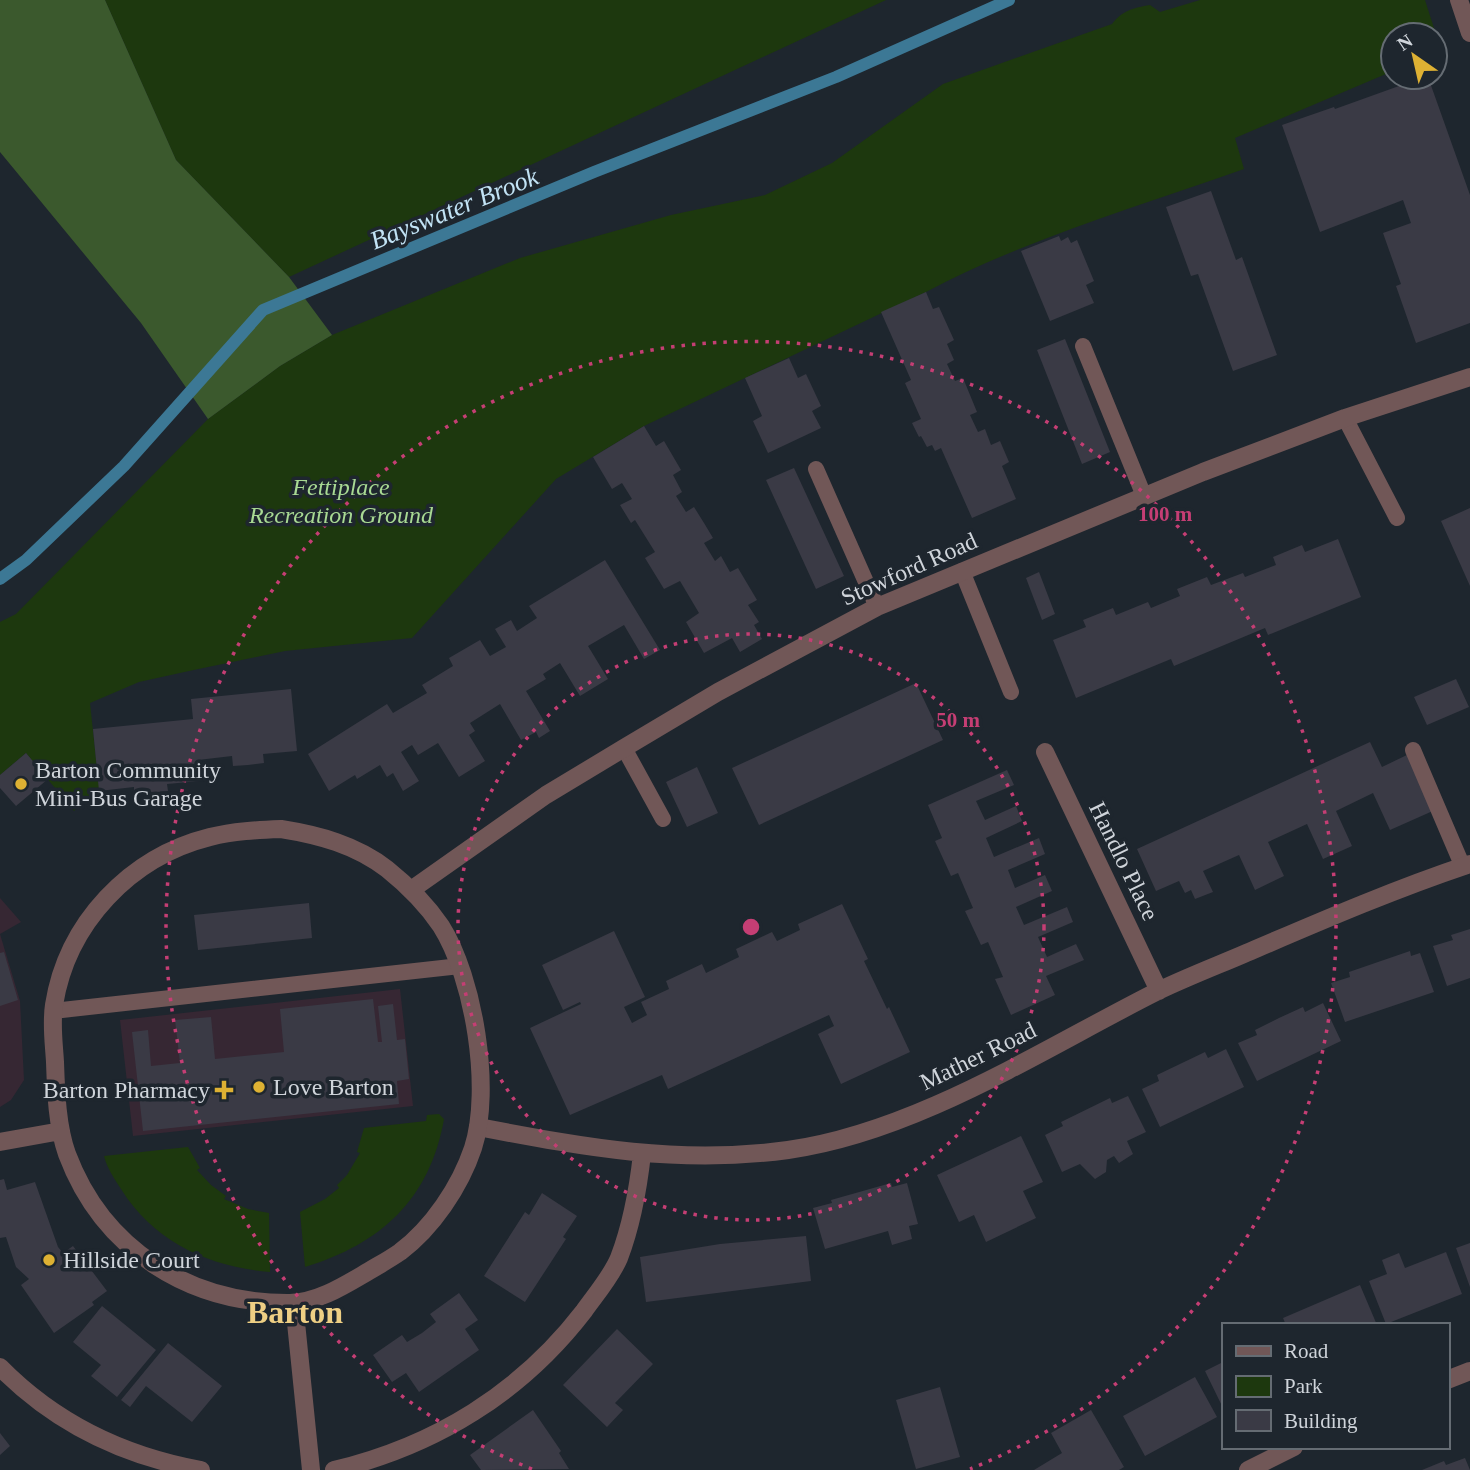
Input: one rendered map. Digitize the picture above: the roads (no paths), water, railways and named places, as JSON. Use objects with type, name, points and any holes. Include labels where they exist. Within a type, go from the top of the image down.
[{"type":"street","points":[[1459,0],[1470,33]]},
{"type":"street","name":"Stowford Road","points":[[411,890],[546,795],[624,747],[718,692],[877,607],[1144,496],[1345,418],[1470,377]]},
{"type":"street","name":"Handlo Place","points":[[1045,752],[1159,991]]},
{"type":"street","points":[[281,829],[319,835],[356,850],[385,868],[411,890],[441,927],[460,967],[471,1003],[480,1074],[478,1126],[473,1147],[465,1167],[428,1226],[400,1252],[332,1292],[294,1303],[245,1300],[222,1295],[176,1276],[147,1261],[127,1246],[88,1196],[67,1154],[61,1131],[55,1077],[53,1010],[73,943],[87,920],[125,879],[151,861],[192,842],[246,830],[281,829]]},
{"type":"street","name":"Mather Road","points":[[478,1126],[642,1154],[698,1156],[757,1153],[824,1143],[863,1133],[929,1108],[1159,991],[1327,919],[1467,865]]},
{"type":"street","points":[[0,1142],[61,1131]]},
{"type":"street","points":[[334,1470],[370,1462],[414,1445],[467,1417],[514,1385],[544,1357],[594,1297],[618,1260],[638,1192],[642,1154]]},
{"type":"street","points":[[294,1303],[311,1470]]},
{"type":"street","points":[[0,1367],[53,1414],[100,1440],[164,1464],[201,1470]]},
{"type":"street","points":[[1449,1379],[1470,1371]]},
{"type":"street","points":[[1248,1470],[1290,1449]]},
{"type":"lane","points":[[1083,345],[1144,496]]},
{"type":"lane","points":[[1345,418],[1397,518]]},
{"type":"lane","points":[[816,469],[877,607]]},
{"type":"lane","points":[[962,571],[1011,692]]},
{"type":"lane","points":[[624,747],[663,819]]},
{"type":"lane","points":[[1413,750],[1467,865]]},
{"type":"lane","points":[[53,1010],[460,967]]},
{"type":"waterway","name":"Bayswater Brook","points":[[0,579],[26,560],[124,466],[263,310],[594,172],[836,77],[1009,0]]},
{"type":"place","name":"Barton Community Mini-Bus Garage","points":[[21,784]]},
{"type":"place","name":"Love Barton","points":[[259,1087]]},
{"type":"place","name":"Barton Pharmacy","points":[[224,1090]]},
{"type":"place","name":"Hillside Court","points":[[49,1260]]},
{"type":"district","name":"Barton","points":[[295,1312]]},
{"type":"park label","name":"Fettiplace Recreation Ground","points":[[341,501]]}]
